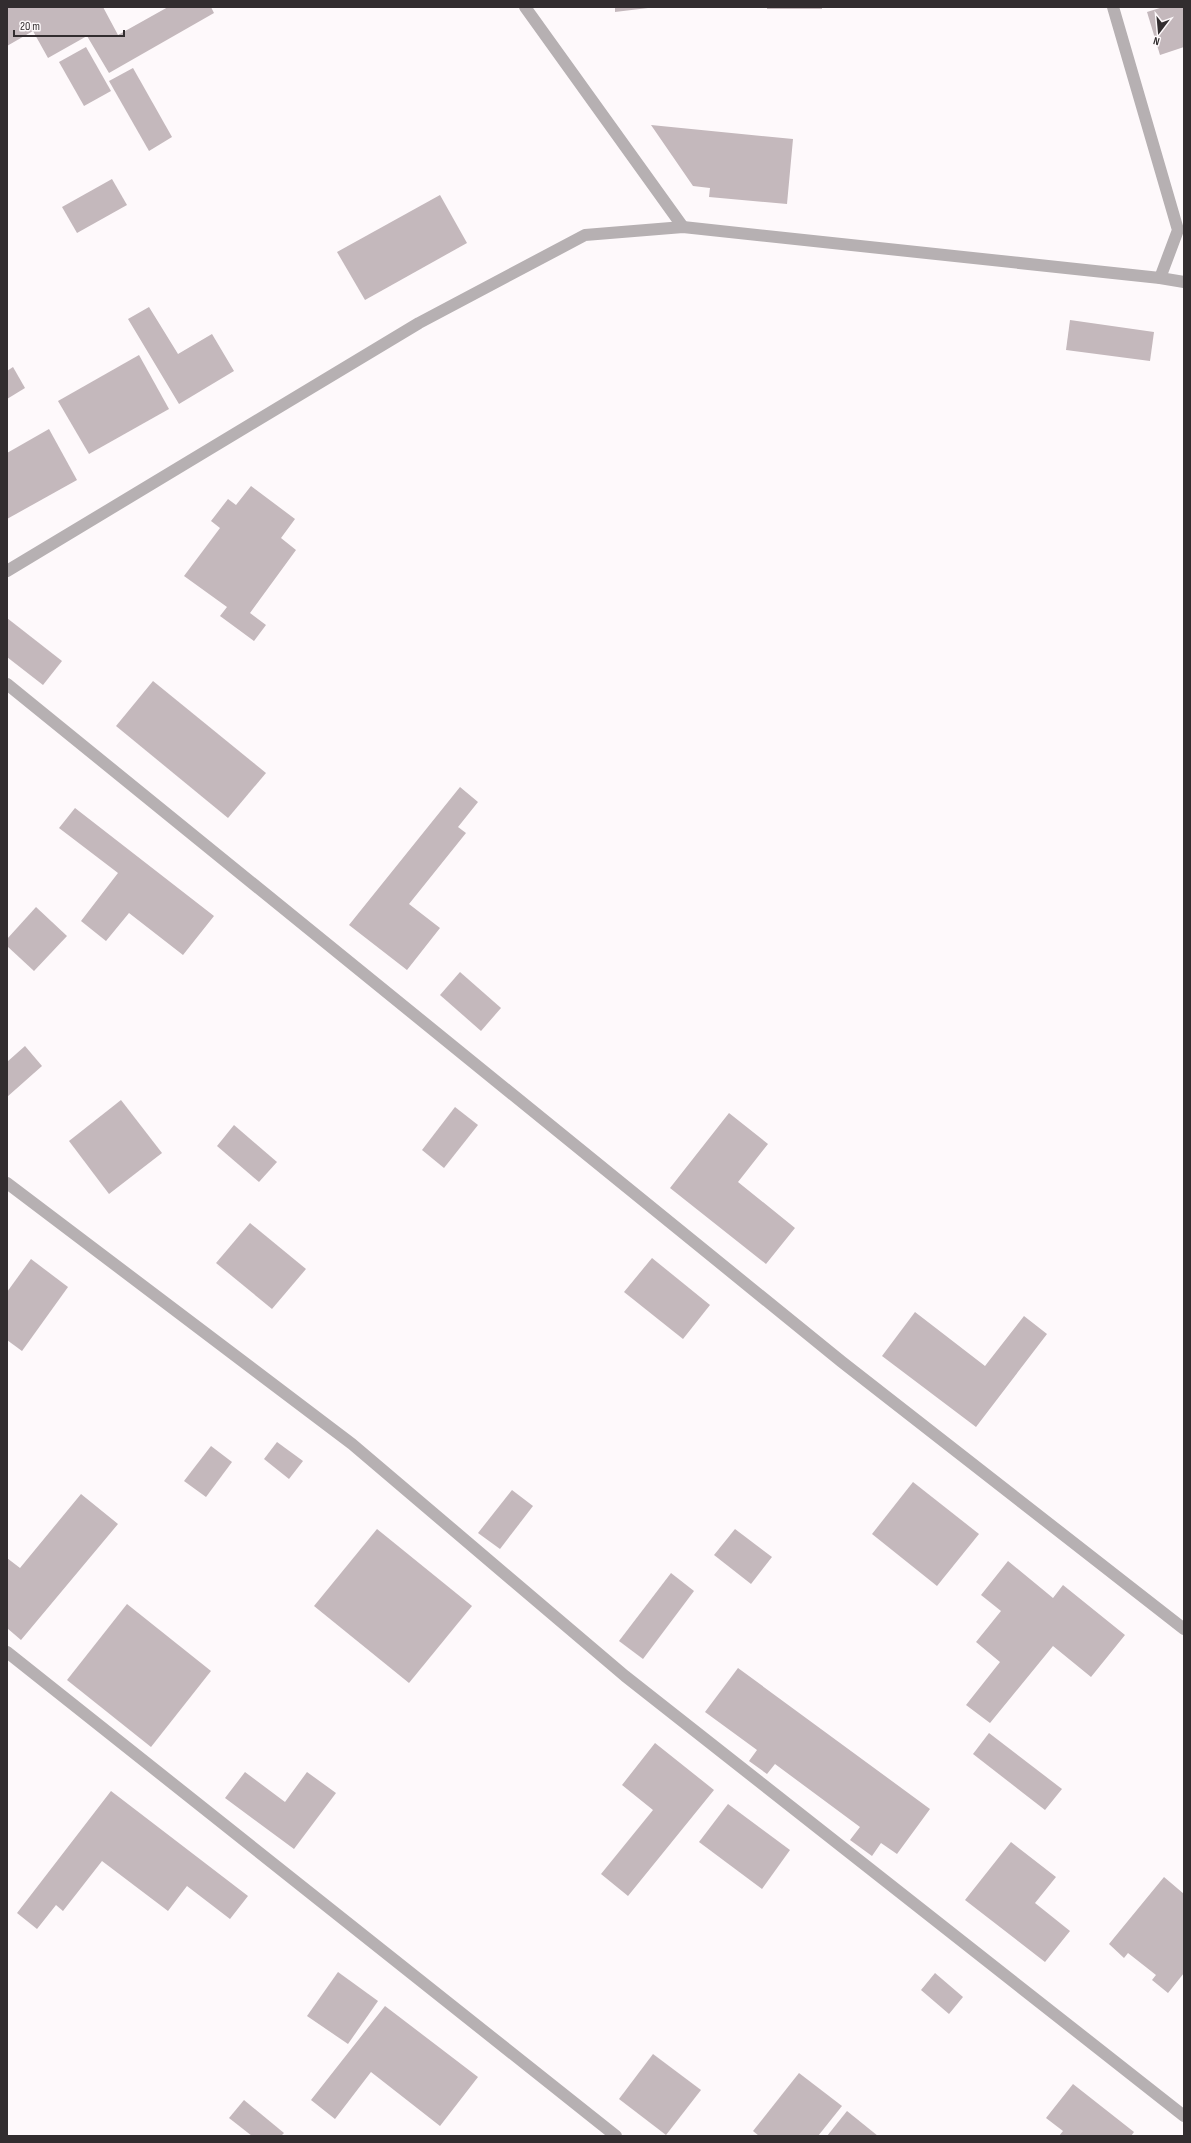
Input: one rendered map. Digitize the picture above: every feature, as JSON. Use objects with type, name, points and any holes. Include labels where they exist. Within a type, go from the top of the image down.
[{"type":"street","points":[[525,7],[683,227]]},
{"type":"street","points":[[1113,7],[1178,230],[1160,278]]},
{"type":"street","points":[[7,571],[419,323],[585,235],[683,227],[1160,278],[1184,282]]},
{"type":"street","points":[[7,684],[842,1362],[1184,1630]]},
{"type":"street","points":[[7,1183],[352,1444],[625,1676],[1184,2116]]},
{"type":"street","points":[[7,1652],[616,2136]]},
{"type":"building","points":[[7,7],[103,7],[118,35],[168,7],[211,7],[214,13],[109,73],[87,36],[48,58],[33,31],[7,46]]},
{"type":"building","points":[[615,7],[648,7],[648,8],[615,12]]},
{"type":"building","points":[[767,7],[822,7],[822,9],[767,9]]},
{"type":"building","points":[[1163,7],[1184,7],[1184,47],[1160,55],[1147,12]]},
{"type":"building","points":[[86,47],[111,91],[84,106],[59,62]]},
{"type":"building","points":[[133,68],[172,137],[149,151],[109,81]]},
{"type":"building","points":[[651,125],[793,139],[787,204],[709,197],[710,188],[693,186]]},
{"type":"building","points":[[112,179],[127,205],[77,233],[62,207]]},
{"type":"building","points":[[440,195],[467,243],[365,300],[337,252]]},
{"type":"building","points":[[149,307],[178,354],[212,334],[234,371],[179,404],[128,319]]},
{"type":"building","points":[[1070,320],[1154,332],[1150,361],[1066,350]]},
{"type":"building","points":[[139,355],[169,409],[89,454],[58,401]]},
{"type":"building","points":[[13,367],[25,388],[7,399],[7,371]]},
{"type":"building","points":[[49,429],[77,480],[7,519],[7,453]]},
{"type":"building","points":[[251,486],[295,519],[281,538],[296,550],[250,613],[266,625],[254,641],[220,616],[227,607],[184,576],[220,528],[211,521],[228,499],[236,505]]},
{"type":"building","points":[[7,618],[62,661],[43,685],[7,657]]},
{"type":"building","points":[[153,681],[266,773],[228,818],[116,726]]},
{"type":"building","points":[[460,787],[478,802],[458,827],[466,833],[409,904],[440,928],[407,970],[349,925]]},
{"type":"building","points":[[75,808],[214,916],[183,955],[129,913],[106,941],[81,921],[118,873],[59,828]]},
{"type":"building","points":[[36,907],[67,936],[34,971],[7,946],[7,939]]},
{"type":"building","points":[[460,972],[501,1008],[481,1031],[440,995]]},
{"type":"building","points":[[25,1046],[42,1066],[7,1097],[7,1062]]},
{"type":"building","points":[[121,1100],[162,1153],[109,1194],[69,1141]]},
{"type":"building","points":[[455,1107],[478,1125],[444,1168],[422,1150]]},
{"type":"building","points":[[729,1113],[768,1144],[738,1182],[795,1228],[766,1264],[670,1188]]},
{"type":"building","points":[[234,1125],[277,1162],[259,1182],[217,1146]]},
{"type":"building","points":[[250,1223],[306,1269],[272,1309],[216,1263]]},
{"type":"building","points":[[652,1258],[710,1305],[683,1339],[624,1292]]},
{"type":"building","points":[[31,1259],[68,1287],[22,1351],[7,1340],[7,1292]]},
{"type":"building","points":[[915,1312],[985,1366],[1024,1316],[1047,1334],[976,1427],[882,1356]]},
{"type":"building","points":[[277,1442],[303,1461],[289,1479],[264,1459]]},
{"type":"building","points":[[211,1446],[232,1462],[206,1497],[184,1481]]},
{"type":"building","points":[[913,1482],[979,1534],[937,1586],[872,1534]]},
{"type":"building","points":[[512,1490],[533,1506],[500,1549],[478,1533]]},
{"type":"building","points":[[81,1494],[118,1524],[21,1640],[7,1628],[7,1558],[20,1568]]},
{"type":"building","points":[[377,1529],[472,1606],[409,1683],[314,1606]]},
{"type":"building","points":[[735,1529],[772,1557],[751,1584],[714,1555]]},
{"type":"building","points":[[1008,1561],[1053,1598],[1063,1585],[1125,1635],[1091,1677],[1053,1646],[990,1723],[966,1705],[1000,1662],[976,1642],[1001,1611],[981,1595]]},
{"type":"building","points":[[671,1573],[694,1591],[643,1659],[619,1641]]},
{"type":"building","points":[[127,1604],[211,1671],[151,1747],[67,1680]]},
{"type":"building","points":[[738,1668],[930,1809],[897,1854],[881,1843],[872,1856],[850,1840],[860,1827],[775,1764],[767,1774],[749,1761],[757,1750],[705,1712]]},
{"type":"building","points":[[989,1733],[1062,1789],[1045,1810],[973,1754]]},
{"type":"building","points":[[655,1743],[714,1790],[628,1896],[601,1874],[653,1810],[622,1785]]},
{"type":"building","points":[[245,1772],[285,1802],[307,1772],[336,1793],[294,1849],[225,1798]]},
{"type":"building","points":[[111,1791],[248,1896],[230,1919],[187,1886],[168,1911],[102,1861],[63,1911],[56,1905],[37,1929],[17,1913]]},
{"type":"building","points":[[728,1804],[790,1850],[762,1889],[699,1842]]},
{"type":"building","points":[[1011,1842],[1056,1877],[1035,1903],[1070,1931],[1045,1962],[965,1900]]},
{"type":"building","points":[[1164,1877],[1184,1894],[1184,1973],[1168,1993],[1152,1980],[1156,1975],[1128,1953],[1124,1958],[1109,1944]]},
{"type":"building","points":[[338,1972],[378,2001],[348,2044],[307,2016]]},
{"type":"building","points":[[935,1973],[963,1997],[949,2014],[921,1990]]},
{"type":"building","points":[[385,2006],[478,2077],[440,2126],[371,2072],[335,2119],[311,2100]]},
{"type":"building","points":[[653,2054],[701,2090],[666,2135],[619,2099]]},
{"type":"building","points":[[799,2073],[842,2106],[818,2136],[759,2136],[753,2131]]},
{"type":"building","points":[[1073,2084],[1134,2132],[1131,2136],[1059,2136],[1063,2131],[1046,2118]]},
{"type":"building","points":[[244,2100],[284,2133],[281,2136],[252,2136],[229,2118]]},
{"type":"building","points":[[847,2111],[878,2136],[827,2136]]}]
